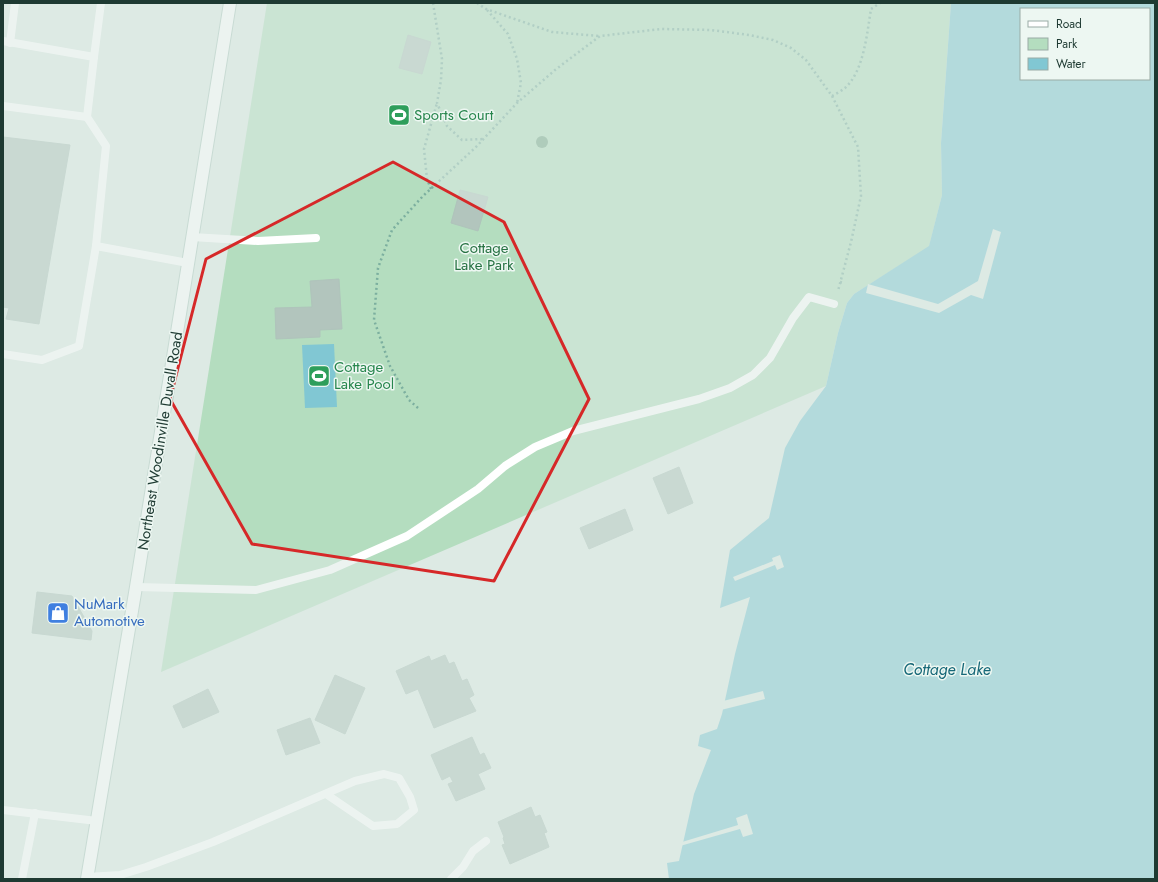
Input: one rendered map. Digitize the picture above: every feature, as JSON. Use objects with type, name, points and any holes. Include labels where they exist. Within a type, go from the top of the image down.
[{"type":"main road","name":"Northeast Woodinville Duvall Road","points":[[87,878],[136,587],[230,3]]},
{"type":"lane","points":[[15,3],[6,42],[94,57]]},
{"type":"lane","points":[[3,354],[42,360],[79,346],[96,246],[106,146],[87,117],[101,3]]},
{"type":"lane","points":[[3,106],[87,117]]},
{"type":"lane","points":[[192,237],[258,241],[316,238]]},
{"type":"lane","points":[[96,246],[188,263]]},
{"type":"lane","points":[[136,587],[256,590],[330,570],[407,536],[478,489],[505,466],[535,447],[573,431],[699,399],[730,388],[753,375],[770,358],[793,318],[809,297],[834,304]]},
{"type":"lane","points":[[87,878],[120,875],[146,867],[213,842],[355,781],[384,774],[399,778],[410,797],[414,810],[397,824],[373,826],[326,794]]},
{"type":"lane","points":[[3,810],[97,821]]},
{"type":"lane","points":[[22,879],[35,813]]},
{"type":"lane","points":[[451,879],[463,867],[473,851],[486,841]]},
{"type":"path","points":[[431,189],[427,179],[424,148],[437,103],[441,80],[442,59],[433,3]]},
{"type":"path","points":[[476,3],[486,9],[552,32],[600,36],[661,29],[704,30],[749,35],[773,40],[791,48],[806,60],[832,96],[858,147],[861,196],[852,242],[834,304]]},
{"type":"path","points":[[832,96],[846,87],[854,76],[864,49],[871,10],[880,3]]},
{"type":"path","points":[[486,9],[508,34],[517,59],[521,83],[517,104]]},
{"type":"path","points":[[418,408],[409,400],[390,366],[374,320],[378,268],[392,230],[423,196],[484,139],[517,104],[554,70],[600,36]]},
{"type":"path","points":[[437,103],[447,126],[462,140],[484,139]]},
{"type":"path","points":[[840,282],[844,283]]},
{"type":"highlighted area","points":[[393,162],[504,222],[589,399],[494,581],[252,544],[170,399],[206,259]]},
{"type":"green space","name":"Cottage Lake Park","points":[[267,3],[951,3],[941,143],[942,195],[929,247],[854,294],[847,303],[838,333],[826,386],[161,672]]},
{"type":"water","name":"Cottage Lake","points":[[951,3],[1155,3],[1155,879],[669,879],[667,863],[679,861],[694,794],[711,750],[698,746],[700,735],[717,729],[722,714],[735,654],[750,597],[720,608],[730,550],[769,518],[785,448],[800,421],[826,386],[838,333],[847,303],[854,294],[929,246],[942,195],[941,143]]},
{"type":"water","name":"Cottage Lake Pool","points":[[334,344],[337,407],[305,408],[302,345]]},
{"type":"pier","points":[[993,229],[1001,232],[983,299],[971,295],[939,313],[866,293],[868,284],[938,304],[978,281]]},
{"type":"pier","points":[[780,555],[784,567],[777,570],[775,565],[735,581],[733,577],[773,561],[772,558]]},
{"type":"pier","points":[[763,691],[765,699],[721,710],[723,701]]},
{"type":"pier","points":[[747,814],[753,834],[743,837],[740,829],[680,846],[682,842],[738,825],[736,818]]},
{"type":"building","points":[[408,35],[431,42],[422,74],[399,68]]},
{"type":"building","points":[[3,137],[70,145],[39,324],[6,319],[9,308],[3,307]]},
{"type":"building","points":[[460,190],[488,197],[478,231],[451,223]]},
{"type":"building","points":[[339,279],[342,329],[320,330],[320,337],[276,339],[275,308],[312,307],[310,281]]},
{"type":"building","points":[[679,467],[693,503],[668,514],[653,478]]},
{"type":"building","points":[[625,509],[633,530],[589,549],[580,528]]},
{"type":"building","name":"NuMark Automotive","points":[[37,592],[72,596],[92,631],[91,640],[32,633]]},
{"type":"building","points":[[445,655],[449,664],[454,662],[462,681],[467,679],[474,695],[469,698],[476,711],[434,728],[418,689],[406,694],[396,671],[429,656],[431,661]]},
{"type":"building","points":[[335,675],[365,688],[345,734],[315,720]]},
{"type":"building","points":[[208,689],[219,712],[183,728],[173,706]]},
{"type":"building","points":[[310,718],[320,743],[286,755],[277,730]]},
{"type":"building","points":[[472,737],[480,755],[484,753],[491,768],[478,774],[485,789],[456,801],[448,784],[453,782],[450,776],[442,780],[431,755]]},
{"type":"building","points":[[531,807],[535,817],[540,815],[547,832],[544,833],[549,847],[510,864],[502,845],[505,844],[504,837],[498,822]]},
{"type":"place","name":"Sports Court","points":[[399,115]]},
{"type":"place","name":"Cottage Lake Pool","points":[[319,376]]},
{"type":"place","name":"NuMark Automotive","points":[[58,613]]}]
